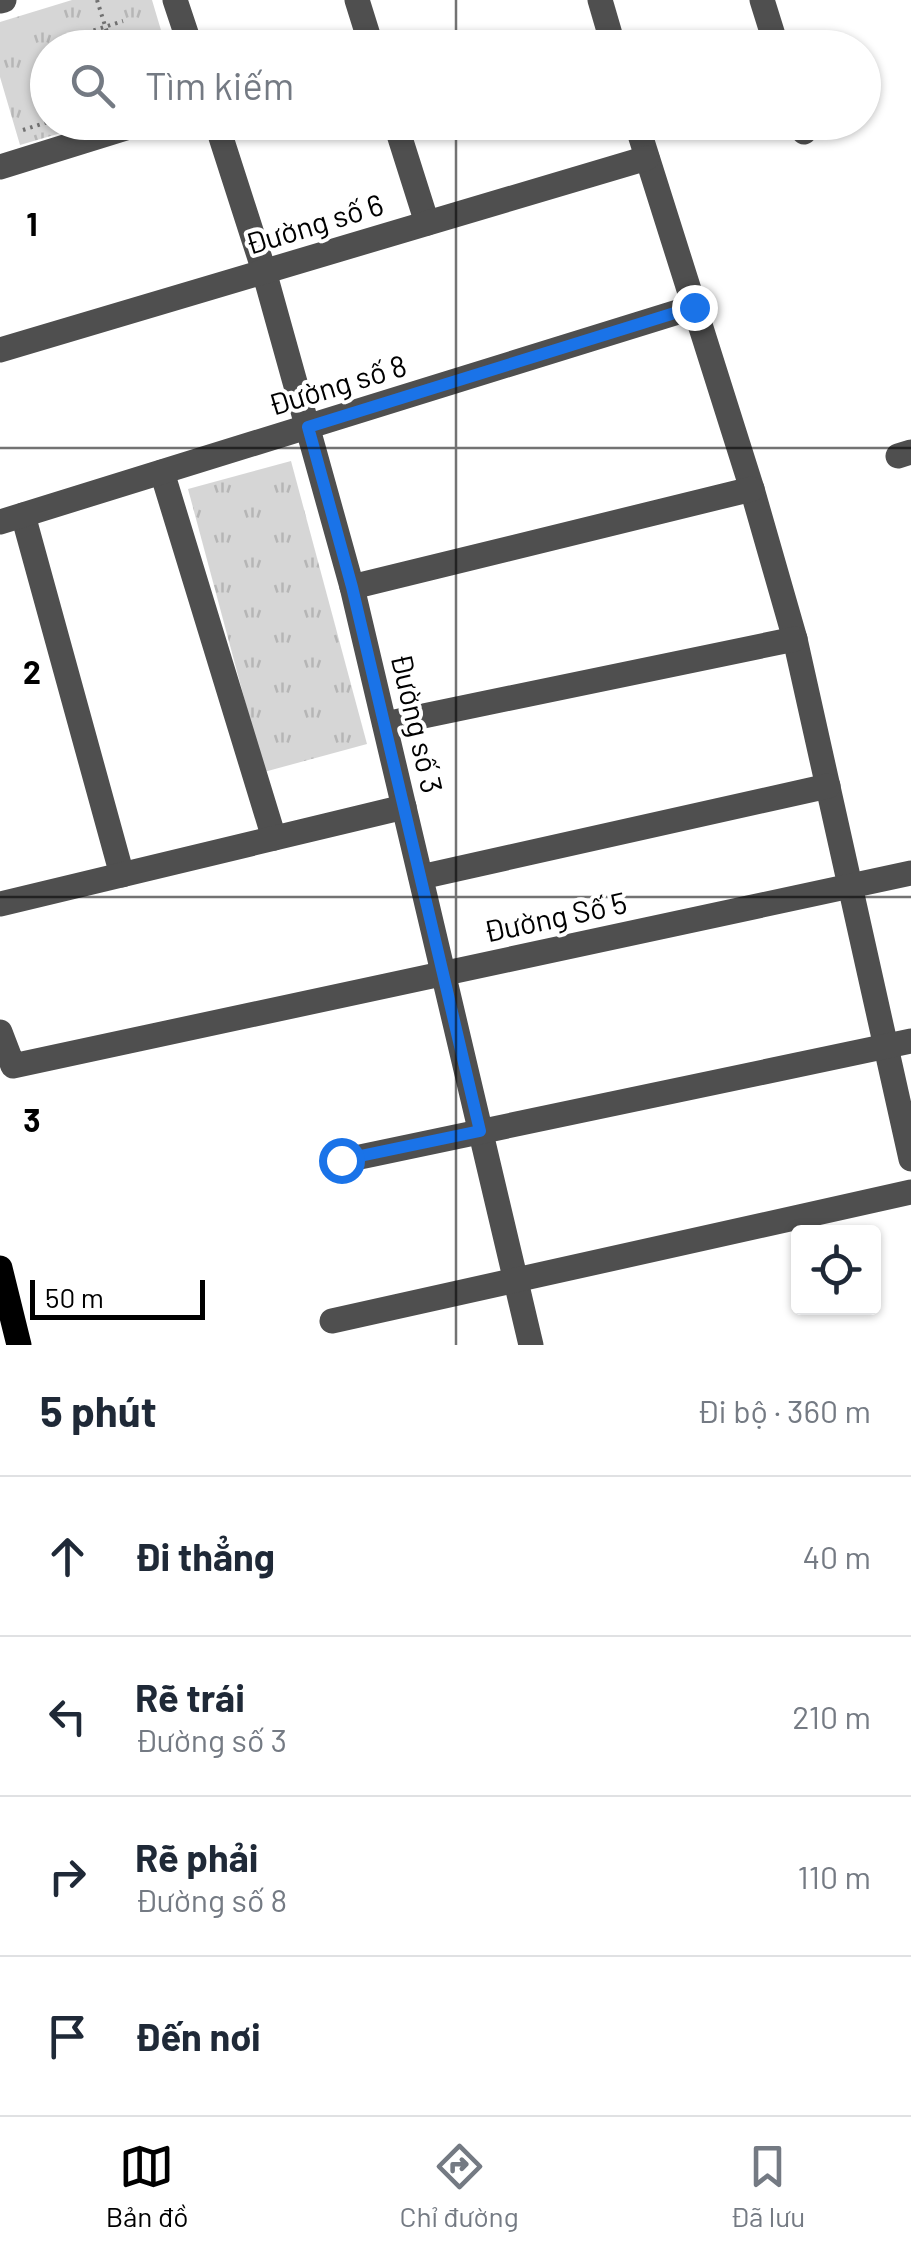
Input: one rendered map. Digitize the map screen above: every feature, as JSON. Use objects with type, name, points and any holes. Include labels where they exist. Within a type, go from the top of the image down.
[{"type":"main road","points":[[0,1268],[20,1345]]},
{"type":"street","points":[[175,0],[185,30]]},
{"type":"street","points":[[356,0],[366,30]]},
{"type":"street","points":[[600,0],[609,30]]},
{"type":"street","points":[[762,0],[771,30]]},
{"type":"street","points":[[0,167],[87,140]]},
{"type":"street","name":"Đường số 3","points":[[222,140],[264,271],[352,587],[531,1345]]},
{"type":"street","points":[[401,140],[427,223]]},
{"type":"street","points":[[641,140],[796,638],[850,886],[898,1044],[911,1159]]},
{"type":"street","name":"Đường số 6","points":[[0,350],[646,158]]},
{"type":"street","name":"Đường số 8","points":[[12,518],[694,307]]},
{"type":"street","points":[[162,472],[274,838]]},
{"type":"street","points":[[352,587],[752,490]]},
{"type":"street","points":[[12,518],[122,875]]},
{"type":"street","points":[[384,724],[796,638]]},
{"type":"street","points":[[421,877],[828,786]]},
{"type":"street","points":[[0,904],[404,806]]},
{"type":"street","name":"Đường Số 5","points":[[0,1032],[13,1066],[911,872]]},
{"type":"street","points":[[341,1160],[898,1044]]},
{"type":"street","points":[[332,1321],[911,1192]]},
{"type":"path","points":[[97,0],[106,30]]},
{"type":"path","points":[[96,30],[123,21]]},
{"type":"path","points":[[23,130],[30,128]]},
{"type":"green space","points":[[72,0],[152,0],[161,30],[30,30],[30,140],[37,140],[20,145],[0,77],[0,22]]},
{"type":"green space","points":[[291,461],[367,744],[264,772],[188,489]]},
{"type":"route","points":[[341,1160],[480,1131],[352,587],[308,427],[694,307]]}]
